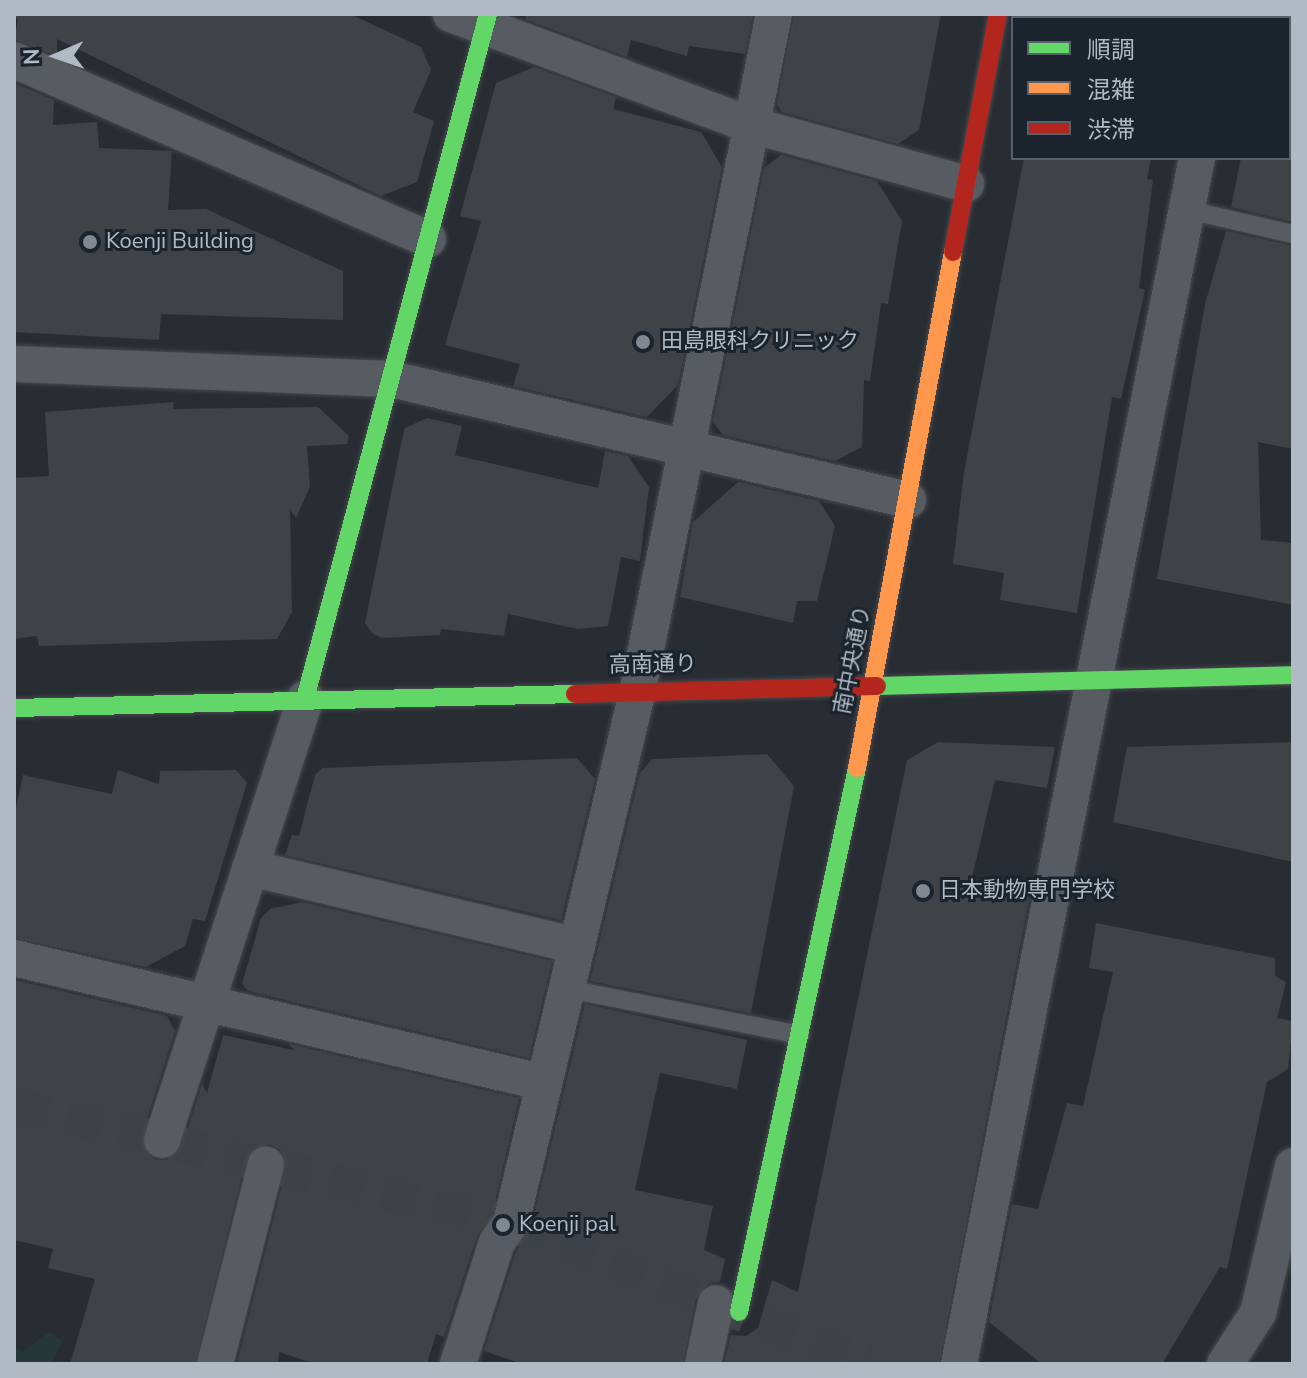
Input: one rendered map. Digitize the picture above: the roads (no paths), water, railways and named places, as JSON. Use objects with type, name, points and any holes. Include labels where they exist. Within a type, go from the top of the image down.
[{"type":"street","points":[[451,14],[486,22],[751,125],[966,184]]},
{"type":"street","points":[[458,1364],[497,1242],[511,1223],[563,988],[638,689],[774,14]]},
{"type":"street","name":"南中央通り","points":[[728,1308],[801,1035],[873,685],[998,14]]},
{"type":"street","points":[[162,1140],[305,699],[486,22]]},
{"type":"street","points":[[14,60],[428,239]]},
{"type":"street","points":[[959,1364],[1091,682],[1197,160]]},
{"type":"street","points":[[14,364],[391,379],[908,500]]},
{"type":"street","name":"高南通り","points":[[14,708],[638,689],[1091,682],[1293,675]]},
{"type":"street","points":[[250,868],[574,945]]},
{"type":"street","points":[[14,958],[541,1082]]},
{"type":"street","points":[[215,1364],[266,1164]]},
{"type":"street","points":[[1225,1364],[1258,1313],[1288,1212],[1293,1166]]},
{"type":"street","points":[[703,1364],[728,1308]]},
{"type":"lane","points":[[1188,210],[1293,234]]},
{"type":"lane","points":[[563,988],[801,1035]]},
{"type":"tunnel","points":[[14,1105],[511,1223],[871,1364]]},
{"type":"place","name":"Koenji Building","points":[[90,242]]},
{"type":"place","name":"田島眼科クリニック","points":[[643,342]]},
{"type":"place","name":"日本動物専門学校","points":[[923,891]]},
{"type":"place","name":"Koenji pal","points":[[503,1225]]}]
